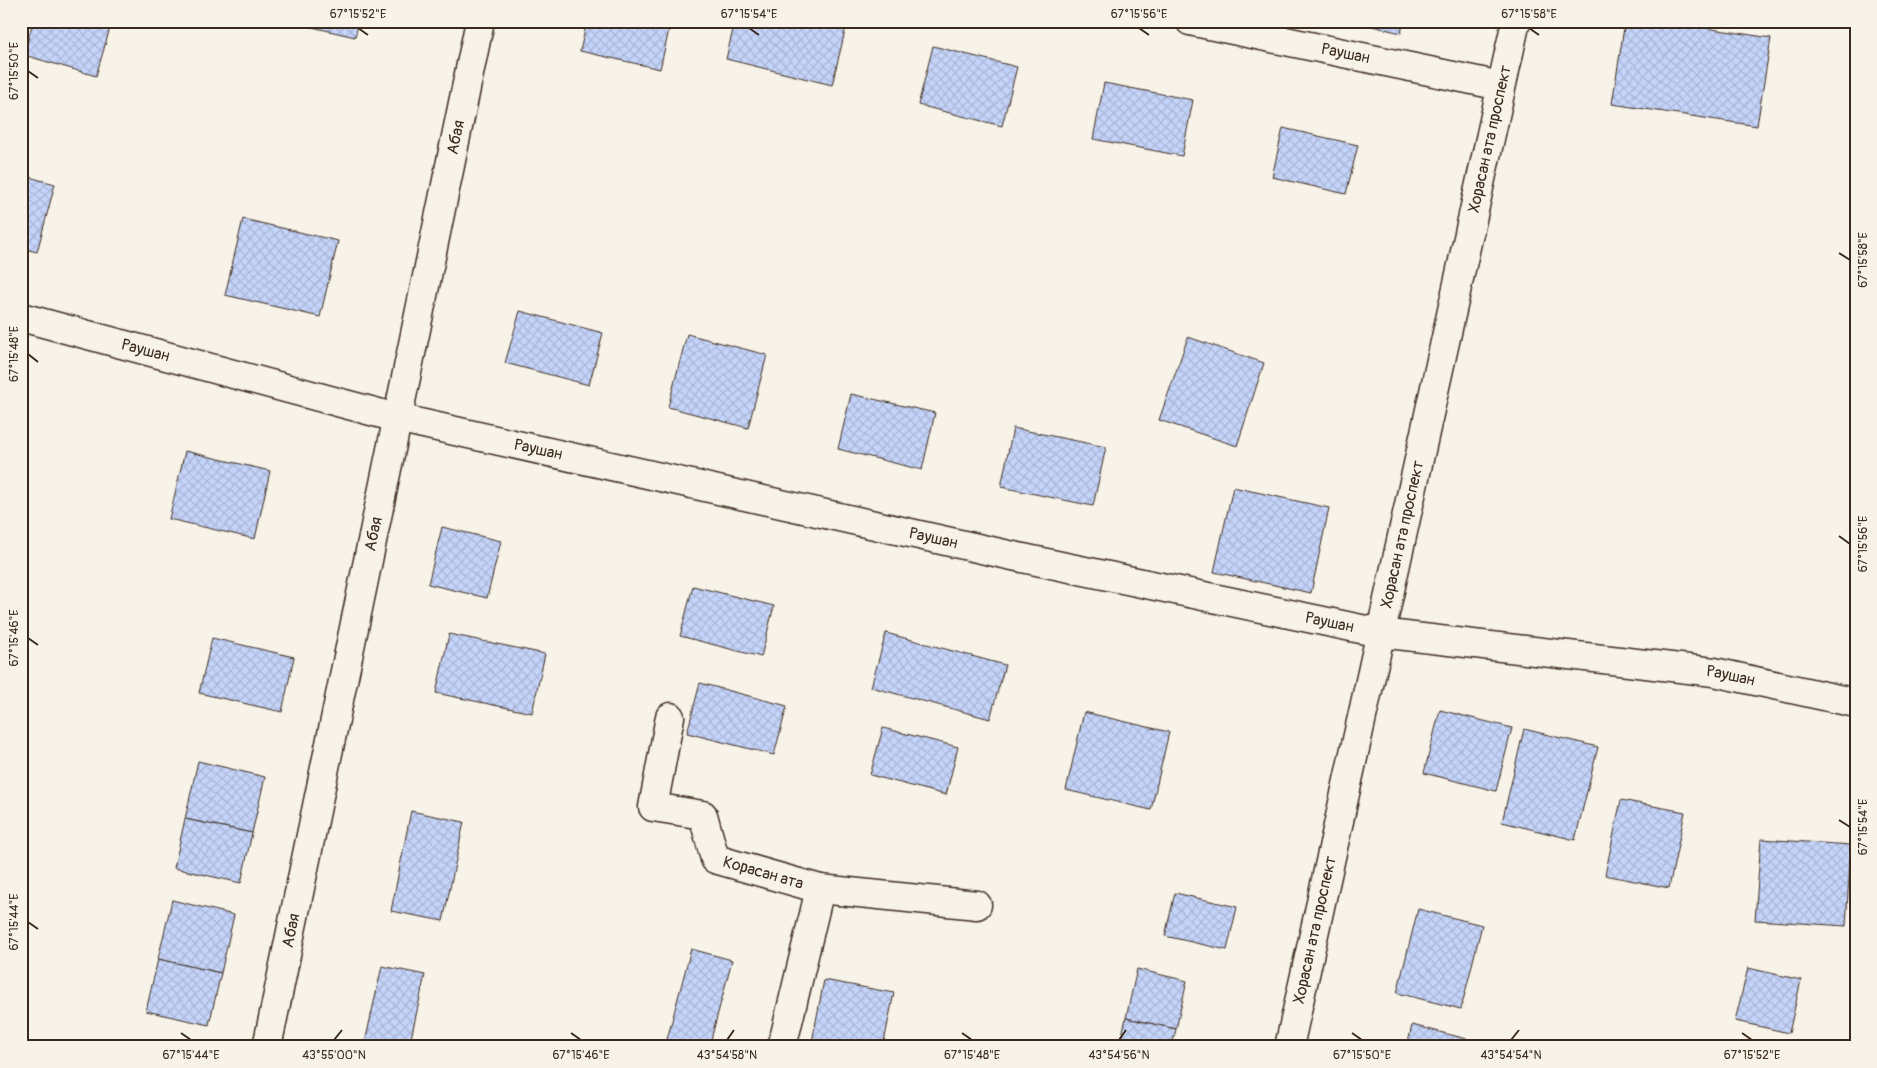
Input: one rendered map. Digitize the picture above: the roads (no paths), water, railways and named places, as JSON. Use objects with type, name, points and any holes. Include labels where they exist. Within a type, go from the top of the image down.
[{"type":"street","name":"Абая","points":[[267,1047],[480,21]]},
{"type":"street","name":"Раушан","points":[[1190,21],[1501,86]]},
{"type":"street","name":"Хорасан ата проспект","points":[[1289,1047],[1516,21]]},
{"type":"street","name":"Раушан","points":[[21,318],[397,418],[1013,556],[1380,633],[1714,672],[1856,703]]},
{"type":"street","name":"Корасан ата","points":[[670,717],[653,807],[703,815],[715,859],[820,889],[977,906]]},
{"type":"street","name":"Корасан ата","points":[[782,1047],[820,889]]}]
